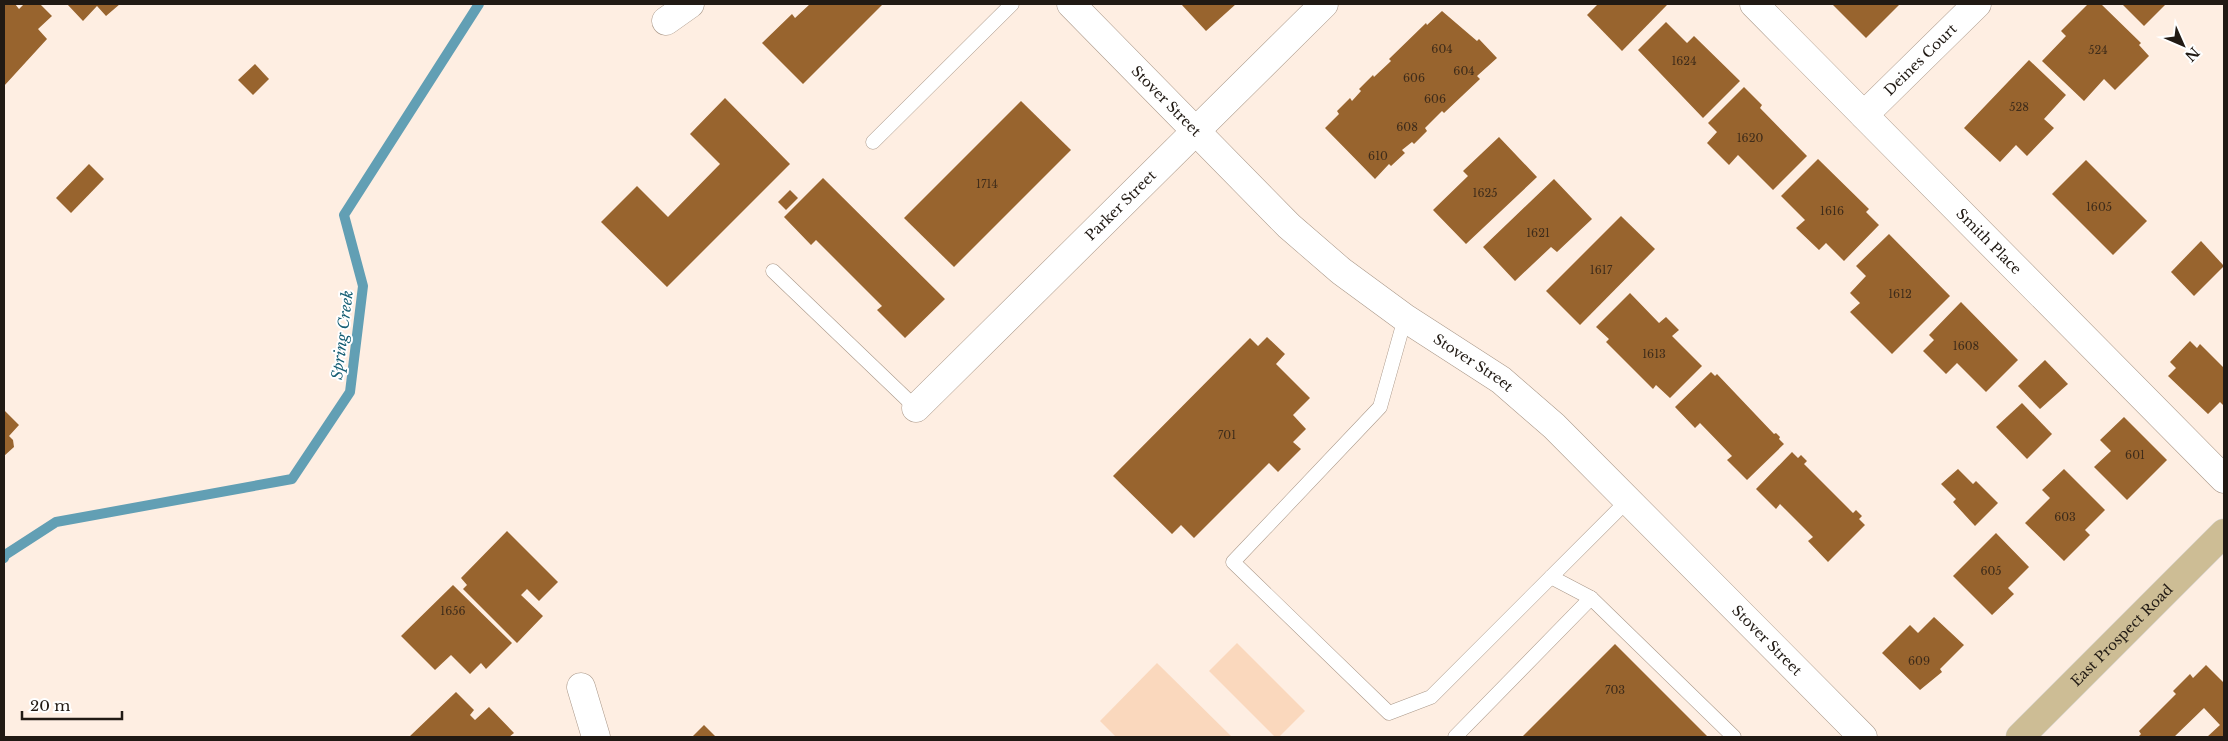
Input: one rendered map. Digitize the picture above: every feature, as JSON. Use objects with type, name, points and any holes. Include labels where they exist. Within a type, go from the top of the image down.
[{"type":"main road","name":"East Prospect Road","points":[[2020,737],[2224,535]]},
{"type":"street","points":[[666,20],[690,4]]},
{"type":"street","name":"Stover Street","points":[[1071,4],[1289,226],[1341,271],[1405,318],[1501,380],[1554,426],[1863,737]]},
{"type":"street","name":"Parker Street","points":[[916,408],[1324,4]]},
{"type":"street","name":"Smith Place","points":[[1754,4],[2224,479]]},
{"type":"street","name":"Deines Court","points":[[1864,115],[1977,4]]},
{"type":"street","points":[[581,687],[596,737]]},
{"type":"lane","points":[[873,142],[1012,4]]},
{"type":"lane","points":[[773,271],[916,408]]},
{"type":"lane","points":[[1405,318],[1380,407],[1233,562],[1389,714],[1431,697],[1628,500]]},
{"type":"lane","points":[[1551,577],[1591,598],[1734,737]]},
{"type":"lane","points":[[1455,737],[1591,598]]},
{"type":"shaded area","points":[[1237,643],[1305,711],[1279,737],[1275,737],[1209,671]]},
{"type":"shaded area","points":[[1157,663],[1232,737],[1116,737],[1100,721]]},
{"type":"building","points":[[4,4],[15,4],[19,9],[24,4],[40,4],[52,16],[38,29],[47,39],[4,86]]},
{"type":"building","points":[[67,4],[120,4],[106,16],[97,6],[83,21]]},
{"type":"building","points":[[810,4],[883,4],[803,84],[762,43],[792,14],[795,18]]},
{"type":"building","points":[[1181,4],[1236,4],[1206,31]]},
{"type":"building","points":[[1598,4],[1667,5],[1622,51],[1587,15]]},
{"type":"building","points":[[1832,4],[1900,4],[1866,38]]},
{"type":"building","points":[[2088,4],[2101,4],[2141,43],[2139,45],[2149,56],[2115,90],[2104,79],[2084,101],[2042,61],[2066,36],[2061,31]]},
{"type":"building","points":[[2122,4],[2166,4],[2144,26]]},
{"type":"building","points":[[1442,11],[1477,41],[1479,39],[1497,58],[1477,76],[1480,79],[1444,113],[1442,111],[1425,128],[1427,131],[1414,144],[1412,142],[1402,150],[1405,153],[1391,166],[1389,164],[1375,179],[1325,128],[1339,114],[1337,111],[1350,98],[1352,101],[1361,91],[1359,89],[1391,61],[1389,59],[1426,23],[1427,25]]},
{"type":"building","points":[[1666,22],[1687,43],[1694,36],[1740,81],[1703,118],[1638,50]]},
{"type":"building","points":[[2029,60],[2066,95],[2044,119],[2054,128],[2027,156],[2016,145],[2000,162],[1964,128]]},
{"type":"building","points":[[255,64],[269,79],[253,95],[238,80]]},
{"type":"building","points":[[1744,87],[1762,105],[1760,108],[1807,156],[1773,190],[1738,155],[1729,165],[1707,143],[1717,132],[1708,123]]},
{"type":"building","points":[[725,98],[790,164],[667,287],[601,222],[637,186],[668,217],[720,164],[690,134]]},
{"type":"building","points":[[1021,101],[1071,150],[954,267],[904,218]]},
{"type":"building","points":[[1499,137],[1537,177],[1466,244],[1433,210],[1468,176],[1463,171]]},
{"type":"building","points":[[1818,159],[1869,209],[1866,212],[1879,225],[1844,261],[1826,243],[1819,250],[1796,228],[1805,220],[1781,196]]},
{"type":"building","points":[[2086,160],[2147,221],[2113,255],[2052,194]]},
{"type":"building","points":[[89,164],[104,179],[71,213],[56,198]]},
{"type":"building","points":[[823,178],[945,299],[905,338],[877,310],[882,306],[816,240],[811,245],[784,217]]},
{"type":"building","points":[[1554,179],[1592,219],[1557,252],[1551,247],[1515,281],[1483,247]]},
{"type":"building","points":[[790,190],[798,198],[786,210],[778,202]]},
{"type":"building","points":[[1621,216],[1655,249],[1580,325],[1546,291]]},
{"type":"building","points":[[1889,234],[1950,296],[1892,354],[1850,312],[1860,303],[1850,293],[1866,276],[1856,266]]},
{"type":"building","points":[[2201,241],[2224,266],[2194,296],[2171,272]]},
{"type":"building","points":[[1630,293],[1659,323],[1666,317],[1679,330],[1672,336],[1702,366],[1670,398],[1656,385],[1653,389],[1606,342],[1609,339],[1596,327]]},
{"type":"building","points":[[1961,302],[2018,360],[1986,392],[1957,363],[1946,374],[1923,351],[1934,340],[1929,335]]},
{"type":"building","points":[[1267,337],[1285,354],[1276,364],[1310,398],[1293,415],[1306,429],[1293,442],[1301,449],[1278,472],[1269,463],[1194,538],[1181,525],[1172,534],[1113,476],[1250,338],[1258,346]]},
{"type":"building","points":[[2190,341],[2197,348],[2200,344],[2224,368],[2224,406],[2220,402],[2208,414],[2168,376],[2176,368],[2170,362]]},
{"type":"building","points":[[2045,360],[2068,384],[2040,409],[2018,386]]},
{"type":"building","points":[[1711,372],[1715,376],[1717,374],[1774,434],[1776,433],[1780,437],[1779,439],[1784,444],[1747,480],[1727,460],[1732,456],[1700,423],[1695,428],[1675,407]]},
{"type":"building","points":[[2022,403],[2052,434],[2027,459],[1996,427]]},
{"type":"building","points":[[4,410],[19,425],[9,436],[13,440],[14,447],[4,456]]},
{"type":"building","points":[[2124,417],[2167,460],[2127,500],[2094,467],[2111,451],[2100,440]]},
{"type":"building","points":[[1792,452],[1798,458],[1801,455],[1807,461],[1804,464],[1853,513],[1856,510],[1862,516],[1859,519],[1865,525],[1828,562],[1808,541],[1813,537],[1780,504],[1776,509],[1756,489]]},
{"type":"building","points":[[1958,469],[1973,484],[1976,481],[1998,503],[1975,526],[1953,502],[1956,499],[1941,484]]},
{"type":"building","points":[[2064,469],[2105,510],[2085,530],[2090,535],[2064,561],[2025,523],[2050,498],[2042,490]]},
{"type":"building","points":[[507,531],[558,582],[539,601],[527,589],[521,595],[543,616],[517,643],[463,589],[467,585],[461,578]]},
{"type":"building","points":[[1996,533],[2029,567],[2008,588],[2014,594],[1992,615],[1953,576]]},
{"type":"building","points":[[453,585],[512,643],[486,669],[481,663],[470,674],[451,655],[435,670],[401,636]]},
{"type":"building","points":[[1934,617],[1964,645],[1940,669],[1942,672],[1920,690],[1882,653],[1910,625],[1918,633]]},
{"type":"building","points":[[1615,644],[1708,737],[1522,737]]},
{"type":"building","points":[[2206,665],[2224,683],[2224,737],[2207,737],[2220,725],[2204,708],[2174,737],[2138,737],[2141,734],[2139,731],[2176,694],[2173,691],[2190,674],[2193,678]]},
{"type":"building","points":[[456,692],[474,710],[470,715],[475,720],[489,707],[514,733],[509,737],[409,737]]},
{"type":"building","points":[[704,725],[716,737],[692,737]]},
{"type":"waterway","name":"Spring Creek","points":[[4,558],[5,555],[56,522],[292,479],[350,392],[363,286],[344,215],[479,4]]}]
